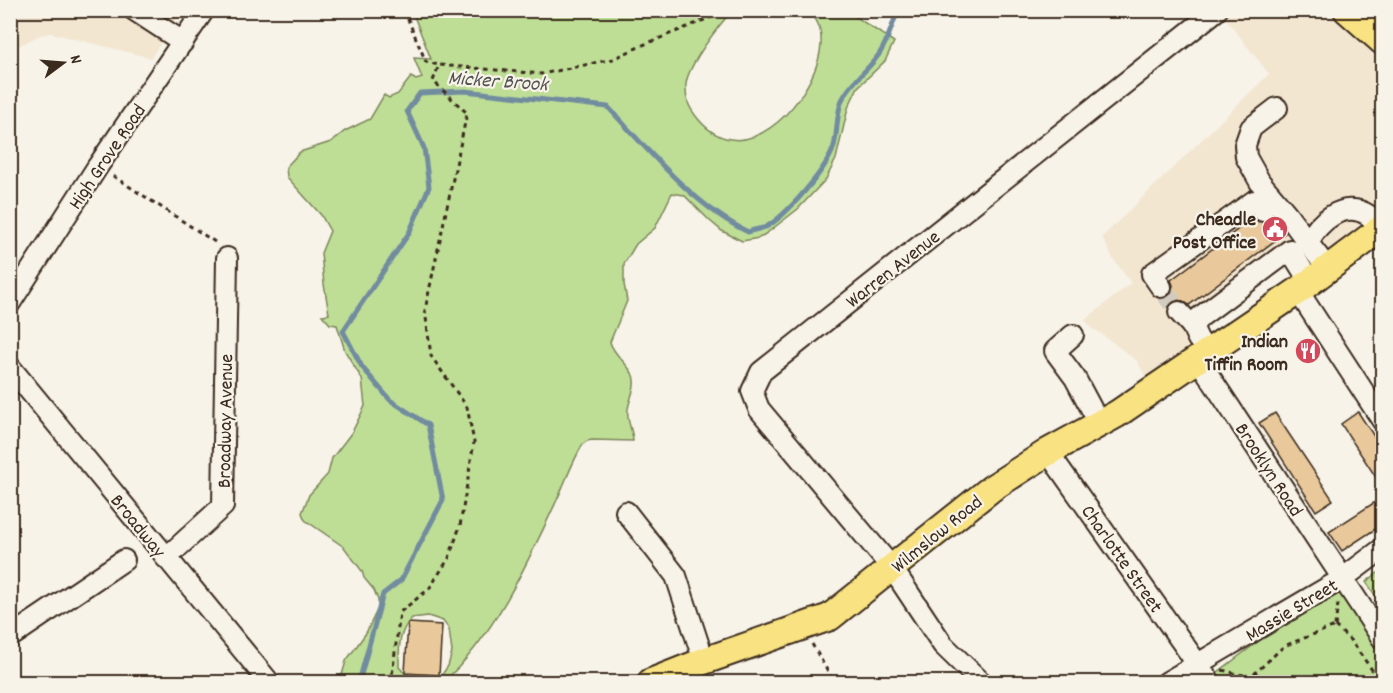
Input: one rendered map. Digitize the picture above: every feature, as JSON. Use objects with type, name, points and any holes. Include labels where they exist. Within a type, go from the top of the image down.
[{"type":"main road","points":[[1347,10],[1379,29]]},
{"type":"main road","name":"Wilmslow Road","points":[[651,682],[830,617],[992,488],[1048,452],[1117,414],[1312,281],[1382,228]]},
{"type":"street","points":[[134,10],[183,42]]},
{"type":"street","name":"High Grove Road","points":[[10,303],[98,166],[204,10]]},
{"type":"street","name":"Warren Avenue","points":[[981,682],[943,645],[892,568],[759,409],[752,391],[761,372],[1217,10]]},
{"type":"street","points":[[1277,108],[1251,128],[1245,145],[1246,157],[1260,182],[1309,244]]},
{"type":"street","points":[[1161,287],[1152,274],[1254,201],[1263,212]]},
{"type":"street","points":[[1312,281],[1309,244],[1314,231],[1329,217],[1346,210],[1358,210],[1382,228]]},
{"type":"street","points":[[1203,355],[1198,339],[1185,319],[1200,317],[1285,243],[1312,281],[1376,397],[1383,420]]},
{"type":"street","name":"Broadway Avenue","points":[[166,558],[223,506],[227,258]]},
{"type":"street","points":[[1073,335],[1055,351],[1080,386],[1099,423]]},
{"type":"street","name":"Brooklyn Road","points":[[1203,355],[1342,579],[1383,638]]},
{"type":"street","name":"Broadway","points":[[10,367],[269,682]]},
{"type":"street","name":"Charlotte Street","points":[[1048,452],[1210,682]]},
{"type":"street","points":[[626,512],[675,576],[704,661]]},
{"type":"street","name":"Massie Street","points":[[1167,682],[1342,579],[1383,549]]},
{"type":"street","points":[[10,637],[123,560]]},
{"type":"path","points":[[404,10],[426,62],[542,74],[613,59],[729,10]]},
{"type":"path","points":[[396,682],[392,676],[400,612],[429,589],[449,558],[460,526],[474,442],[467,407],[431,356],[425,310],[466,113],[433,81],[439,65]]},
{"type":"path","points":[[98,166],[222,247],[227,258]]},
{"type":"path","points":[[1253,682],[1251,677],[1284,646],[1335,626],[1350,640],[1381,682]]},
{"type":"path","points":[[802,627],[831,677],[837,682]]},
{"type":"shaded area","points":[[11,11],[187,11],[183,16],[178,16],[151,58],[51,33],[40,35],[11,50]]},
{"type":"shaded area","points":[[1235,11],[1325,11],[1364,43],[1382,64],[1382,210],[1308,266],[1299,254],[1190,336],[1197,346],[1146,377],[1137,361],[1096,330],[1094,331],[1085,320],[1131,283],[1113,259],[1102,237],[1269,74],[1225,18]]},
{"type":"green space","points":[[412,11],[732,11],[698,56],[688,76],[686,95],[688,104],[699,120],[717,135],[735,140],[753,137],[770,128],[786,114],[811,79],[818,61],[821,40],[817,21],[808,11],[847,11],[894,42],[885,61],[858,87],[848,108],[836,159],[826,179],[798,209],[759,238],[742,241],[722,231],[684,195],[672,193],[655,228],[636,244],[624,264],[627,301],[610,342],[634,377],[628,413],[633,441],[592,440],[583,444],[521,574],[493,622],[461,665],[443,682],[340,682],[346,661],[366,633],[378,608],[378,600],[362,571],[344,547],[305,520],[302,513],[309,495],[328,474],[332,458],[352,432],[365,406],[362,379],[345,351],[337,325],[330,324],[322,315],[329,314],[321,253],[330,231],[321,215],[287,177],[286,167],[300,152],[331,142],[345,131],[370,119],[384,95],[389,98],[398,94],[411,77],[416,80],[422,78],[414,58],[431,59]],"holes":[[[428,616],[443,621],[449,629],[452,652],[448,666],[439,679],[412,678],[399,667],[400,641],[407,623],[412,618]]]},
{"type":"green space","points":[[1382,570],[1382,605],[1366,582]]},
{"type":"green space","points":[[1337,582],[1382,648],[1382,682],[1219,682],[1214,675]]},
{"type":"building","points":[[1273,217],[1285,233],[1189,305],[1177,300],[1169,306],[1163,299],[1172,292],[1171,280],[1253,218],[1265,223]]},
{"type":"building","points":[[1358,412],[1383,450],[1383,488],[1341,424]]},
{"type":"building","points":[[1275,413],[1333,500],[1316,511],[1259,423]]},
{"type":"building","points":[[1383,497],[1383,524],[1342,551],[1329,532]]},
{"type":"building","points":[[408,623],[442,625],[439,675],[405,673]]},
{"type":"waterway","name":"Micker Brook","points":[[359,682],[383,594],[401,580],[443,500],[428,425],[390,400],[362,367],[343,331],[409,233],[429,187],[424,148],[407,111],[420,93],[465,91],[608,107],[690,192],[728,221],[748,232],[766,227],[784,213],[824,166],[834,146],[842,100],[849,88],[881,52],[898,10]]},
{"type":"tunnel","points":[[1263,211],[1281,236]]},
{"type":"tunnel","points":[[1161,287],[1179,312]]},
{"type":"place","name":"Cheadle Post Office","points":[[1275,229]]},
{"type":"place","name":"Indian Tiffin Room","points":[[1308,351]]}]
